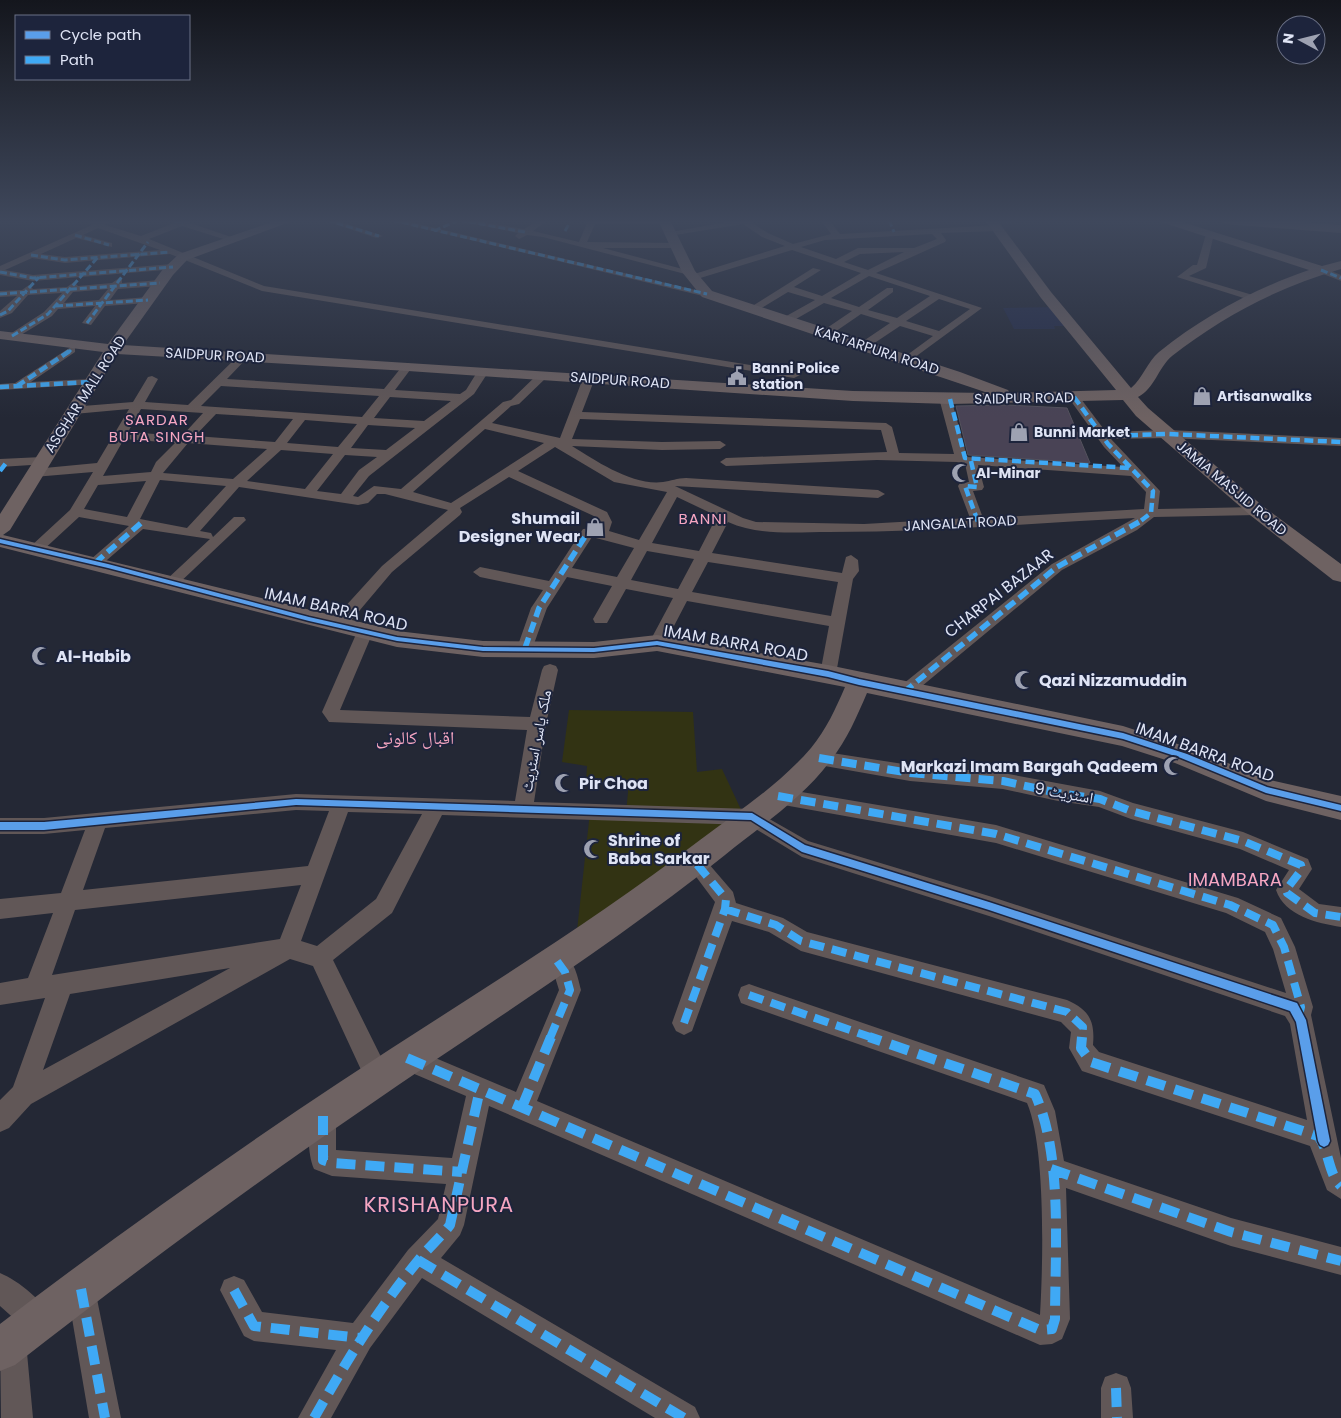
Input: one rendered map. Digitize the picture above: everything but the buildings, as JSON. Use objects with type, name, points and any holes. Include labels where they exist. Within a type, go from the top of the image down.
[{"type":"street","points":[[0,315],[8,311],[30,286]]},
{"type":"street","points":[[4,338],[48,314],[73,286]]},
{"type":"street","points":[[0,294],[112,286]]},
{"type":"street","points":[[87,323],[115,286]]},
{"type":"street","name":"ASGHAR MALL ROAD","points":[[0,530],[112,350],[158,286]]},
{"type":"street","points":[[257,286],[794,375]]},
{"type":"street","name":"KARTARPURA ROAD","points":[[674,286],[707,294],[1011,396]]},
{"type":"street","points":[[701,286],[707,294]]},
{"type":"street","points":[[751,310],[789,286]]},
{"type":"street","points":[[785,321],[845,286]]},
{"type":"street","points":[[907,360],[977,308],[908,286]]},
{"type":"street","name":"JAMIA MASJID ROAD","points":[[1040,286],[1142,412],[1257,511],[1341,575]]},
{"type":"street","points":[[1211,286],[1253,298]]},
{"type":"street","points":[[1128,395],[1139,392],[1163,356],[1204,326],[1253,298],[1281,286]]},
{"type":"street","points":[[786,288],[941,335]]},
{"type":"street","points":[[825,334],[890,290]]},
{"type":"street","points":[[863,346],[937,296]]},
{"type":"street","points":[[56,306],[148,300]]},
{"type":"street","name":"SAIDPUR ROAD","points":[[4,338],[93,352],[112,350],[244,356],[853,396],[948,399],[1011,396],[1074,397],[1128,395]]},
{"type":"street","name":"SAIDPUR ROAD","points":[[4,338],[98,346],[112,350]]},
{"type":"street","points":[[15,388],[71,350]]},
{"type":"street","points":[[191,409],[244,356]]},
{"type":"street","points":[[308,494],[341,450],[389,393],[408,366]]},
{"type":"street","points":[[344,499],[364,473],[470,392],[483,371]]},
{"type":"street","points":[[405,492],[506,404],[515,402],[543,375]]},
{"type":"street","points":[[94,481],[155,476],[237,483],[344,499],[363,500],[370,492],[378,490],[405,492],[453,507],[560,442],[576,414],[589,378]]},
{"type":"street","points":[[36,549],[76,512],[152,380]]},
{"type":"street","points":[[0,387],[15,388],[92,382]]},
{"type":"street","points":[[218,382],[461,398]]},
{"type":"street","points":[[1074,397],[1102,436],[1153,491],[1151,513]]},
{"type":"street","points":[[948,399],[965,459],[977,487],[965,486],[978,522]]},
{"type":"street","points":[[948,399],[965,458],[1132,470]]},
{"type":"street","points":[[74,410],[137,406],[425,425]]},
{"type":"street","points":[[95,563],[136,522],[155,476],[168,456],[212,411]]},
{"type":"street","points":[[576,414],[886,427],[894,456]]},
{"type":"street","points":[[190,532],[237,483],[278,446],[302,416]]},
{"type":"street","points":[[483,425],[560,442],[662,446],[720,445]]},
{"type":"street","points":[[1102,436],[1168,434],[1341,442]]},
{"type":"street","points":[[122,435],[388,454]]},
{"type":"street","points":[[560,442],[619,479],[669,488]]},
{"type":"street","points":[[726,462],[894,456],[1132,470]]},
{"type":"street","points":[[2,466],[101,467]]},
{"type":"street","points":[[509,472],[602,515],[606,522],[600,533]]},
{"type":"street","points":[[601,619],[643,545],[673,482],[878,494]]},
{"type":"street","name":"JANGALAT ROAD","points":[[669,488],[725,515],[755,526],[768,527],[864,528],[1151,513],[1257,511]]},
{"type":"street","points":[[338,625],[377,579],[455,512],[453,507]]},
{"type":"street","points":[[76,512],[206,536]]},
{"type":"street","name":"CHARPAI BAZAAR","points":[[904,692],[1057,567],[1132,527],[1151,513]]},
{"type":"street","points":[[657,643],[725,515]]},
{"type":"street","points":[[171,583],[239,520]]},
{"type":"street","points":[[526,648],[539,608],[588,532],[600,533],[607,537],[643,545],[846,578]]},
{"type":"street","name":"IMAM BARRA ROAD","points":[[0,541],[396,639],[483,649],[594,650],[657,643],[828,674],[904,692],[1123,736],[1184,756],[1266,790],[1341,808]]},
{"type":"street","points":[[828,674],[846,578],[852,571],[851,560]]},
{"type":"street","points":[[563,571],[682,595],[838,622]]},
{"type":"street","points":[[480,572],[552,587]]},
{"type":"street","points":[[365,632],[331,712],[335,717],[537,724]]},
{"type":"street","name":"ملک یاسر اسٹریٹ","points":[[523,811],[537,724],[550,670]]},
{"type":"street","points":[[17,1418],[6,1345],[158,1230],[407,1058],[557,961],[695,862],[778,796],[819,758],[850,704],[859,682]]},
{"type":"street","name":"اسٹریٹ 9","points":[[819,758],[910,773],[1003,781],[1058,793],[1100,799],[1131,810],[1243,841],[1300,865],[1302,869],[1286,890],[1287,893],[1315,913],[1341,917]]},
{"type":"street","points":[[778,796],[996,834],[1230,905],[1273,925],[1284,947],[1301,1007],[1299,1015],[1324,1141],[1333,1176],[1341,1186]]},
{"type":"street","points":[[0,826],[44,826],[296,802],[523,811],[752,817],[802,848],[998,909],[1293,1007],[1299,1015]]},
{"type":"street","points":[[0,1119],[22,1095],[288,948],[341,804]]},
{"type":"street","points":[[320,957],[384,906],[436,807]]},
{"type":"street","points":[[35,989],[98,821]]},
{"type":"street","points":[[684,1024],[725,909],[726,899],[695,862]]},
{"type":"street","points":[[0,909],[315,874]]},
{"type":"street","points":[[725,909],[783,928],[794,933],[801,940],[1067,1012],[1083,1027],[1081,1048],[1091,1062],[1318,1136],[1324,1141]]},
{"type":"street","points":[[0,994],[288,948],[304,951],[320,957],[378,1078]]},
{"type":"street","points":[[522,1107],[570,990],[565,972],[557,961]]},
{"type":"street","points":[[22,1095],[62,984]]},
{"type":"street","points":[[407,1058],[1040,1330],[1052,1329],[1055,1319],[1052,1169],[1043,1109],[1035,1094],[749,995]]},
{"type":"street","points":[[314,1418],[360,1338],[418,1260],[450,1225],[480,1089]]},
{"type":"street","points":[[323,1116],[323,1160],[332,1163],[462,1172]]},
{"type":"street","points":[[1052,1169],[1170,1213],[1291,1250],[1341,1261]]},
{"type":"street","points":[[418,1260],[684,1418]]},
{"type":"street","points":[[0,1287],[38,1321]]},
{"type":"street","points":[[81,1289],[105,1418]]},
{"type":"street","points":[[234,1290],[254,1326],[360,1338]]},
{"type":"street","points":[[1116,1388],[1117,1418]]},
{"type":"shaded area","points":[[1056,307],[1071,326],[1054,326],[1055,329],[1014,329],[1003,308]]},
{"type":"shaded area","points":[[569,710],[693,712],[697,772],[722,769],[744,816],[575,949],[590,812],[626,813],[629,782],[586,782],[587,766],[562,762]]},
{"type":"marked path","points":[[0,315],[8,311],[31,286]]},
{"type":"marked path","points":[[12,336],[48,314],[72,286]]},
{"type":"marked path","points":[[0,294],[114,286]]},
{"type":"marked path","points":[[87,323],[115,286]]},
{"type":"marked path","points":[[674,286],[707,294]]},
{"type":"marked path","points":[[56,306],[148,300]]},
{"type":"marked path","points":[[17,386],[71,350]]},
{"type":"marked path","points":[[0,387],[91,382]]},
{"type":"marked path","points":[[904,692],[1057,567],[1132,527],[1151,513],[1153,491],[1108,444],[1074,397]]},
{"type":"marked path","points":[[950,399],[965,458],[1130,468]]},
{"type":"marked path","points":[[1102,436],[1168,434],[1341,442]]},
{"type":"marked path","points":[[971,461],[977,487],[965,486],[978,522]]},
{"type":"marked path","points":[[0,471],[6,463]]},
{"type":"marked path","points":[[95,563],[141,523]]},
{"type":"marked path","points":[[525,648],[539,608],[588,532],[601,533]]},
{"type":"marked path","points":[[819,758],[910,773],[1003,781],[1058,793],[1100,799],[1131,811],[1243,841],[1301,865],[1302,869],[1286,890],[1287,893],[1315,913],[1341,917]]},
{"type":"marked path","points":[[778,796],[996,834],[1230,905],[1273,925],[1284,947],[1301,1007],[1299,1015]]},
{"type":"marked path","points":[[684,1023],[725,909],[726,899],[695,862]]},
{"type":"marked path","points":[[725,909],[776,925],[794,934],[801,941],[1067,1012],[1083,1027],[1081,1048],[1091,1062],[1318,1136],[1325,1148],[1333,1175],[1341,1186]]},
{"type":"marked path","points":[[522,1107],[570,990],[565,972],[557,961]]},
{"type":"marked path","points":[[407,1058],[1040,1330],[1052,1329],[1055,1319],[1055,1236],[1052,1167],[1043,1111],[1035,1094],[749,995]]},
{"type":"marked path","points":[[314,1418],[360,1338],[418,1260],[438,1241],[450,1225],[480,1089]]},
{"type":"marked path","points":[[323,1116],[323,1160],[332,1163],[462,1172]]},
{"type":"marked path","points":[[1051,1169],[1231,1232],[1341,1261]]},
{"type":"marked path","points":[[418,1260],[684,1418]]},
{"type":"marked path","points":[[81,1289],[105,1418]]},
{"type":"marked path","points":[[234,1290],[254,1326],[360,1338]]},
{"type":"marked path","points":[[1116,1388],[1117,1418]]},
{"type":"cycle path","points":[[0,541],[108,566],[309,619],[397,639],[483,649],[594,650],[657,643],[828,674],[1123,736],[1184,756],[1266,790],[1341,808]]},
{"type":"cycle path","points":[[0,826],[44,826],[296,802],[752,817],[802,848],[989,906],[1293,1007],[1301,1020],[1324,1141]]},
{"type":"place","name":"Banni Police station","points":[[737,376]]},
{"type":"place","name":"Artisanwalks","points":[[1202,396]]},
{"type":"place","name":"Bunni Market","points":[[1019,432]]},
{"type":"place","name":"Al-Minar","points":[[961,473]]},
{"type":"place","name":"Shumail Designer Wear","points":[[595,527]]},
{"type":"place","name":"Al-Habib","points":[[41,656]]},
{"type":"place","name":"Qazi Nizzamuddin","points":[[1024,680]]},
{"type":"place","name":"Markazi Imam Bargah Qadeem","points":[[1173,766]]},
{"type":"place","name":"Pir Choa","points":[[564,783]]},
{"type":"place","name":"Shrine of Baba Sarkar","points":[[593,849]]},
{"type":"district","name":"SARDAR BUTA SINGH","points":[[157,428]]},
{"type":"district","name":"BANNI","points":[[703,518]]},
{"type":"district","name":"اقبال کالونی","points":[[415,737]]},
{"type":"district","name":"IMAMBARA","points":[[1235,879]]},
{"type":"district","name":"KRISHANPURA","points":[[439,1204]]}]
